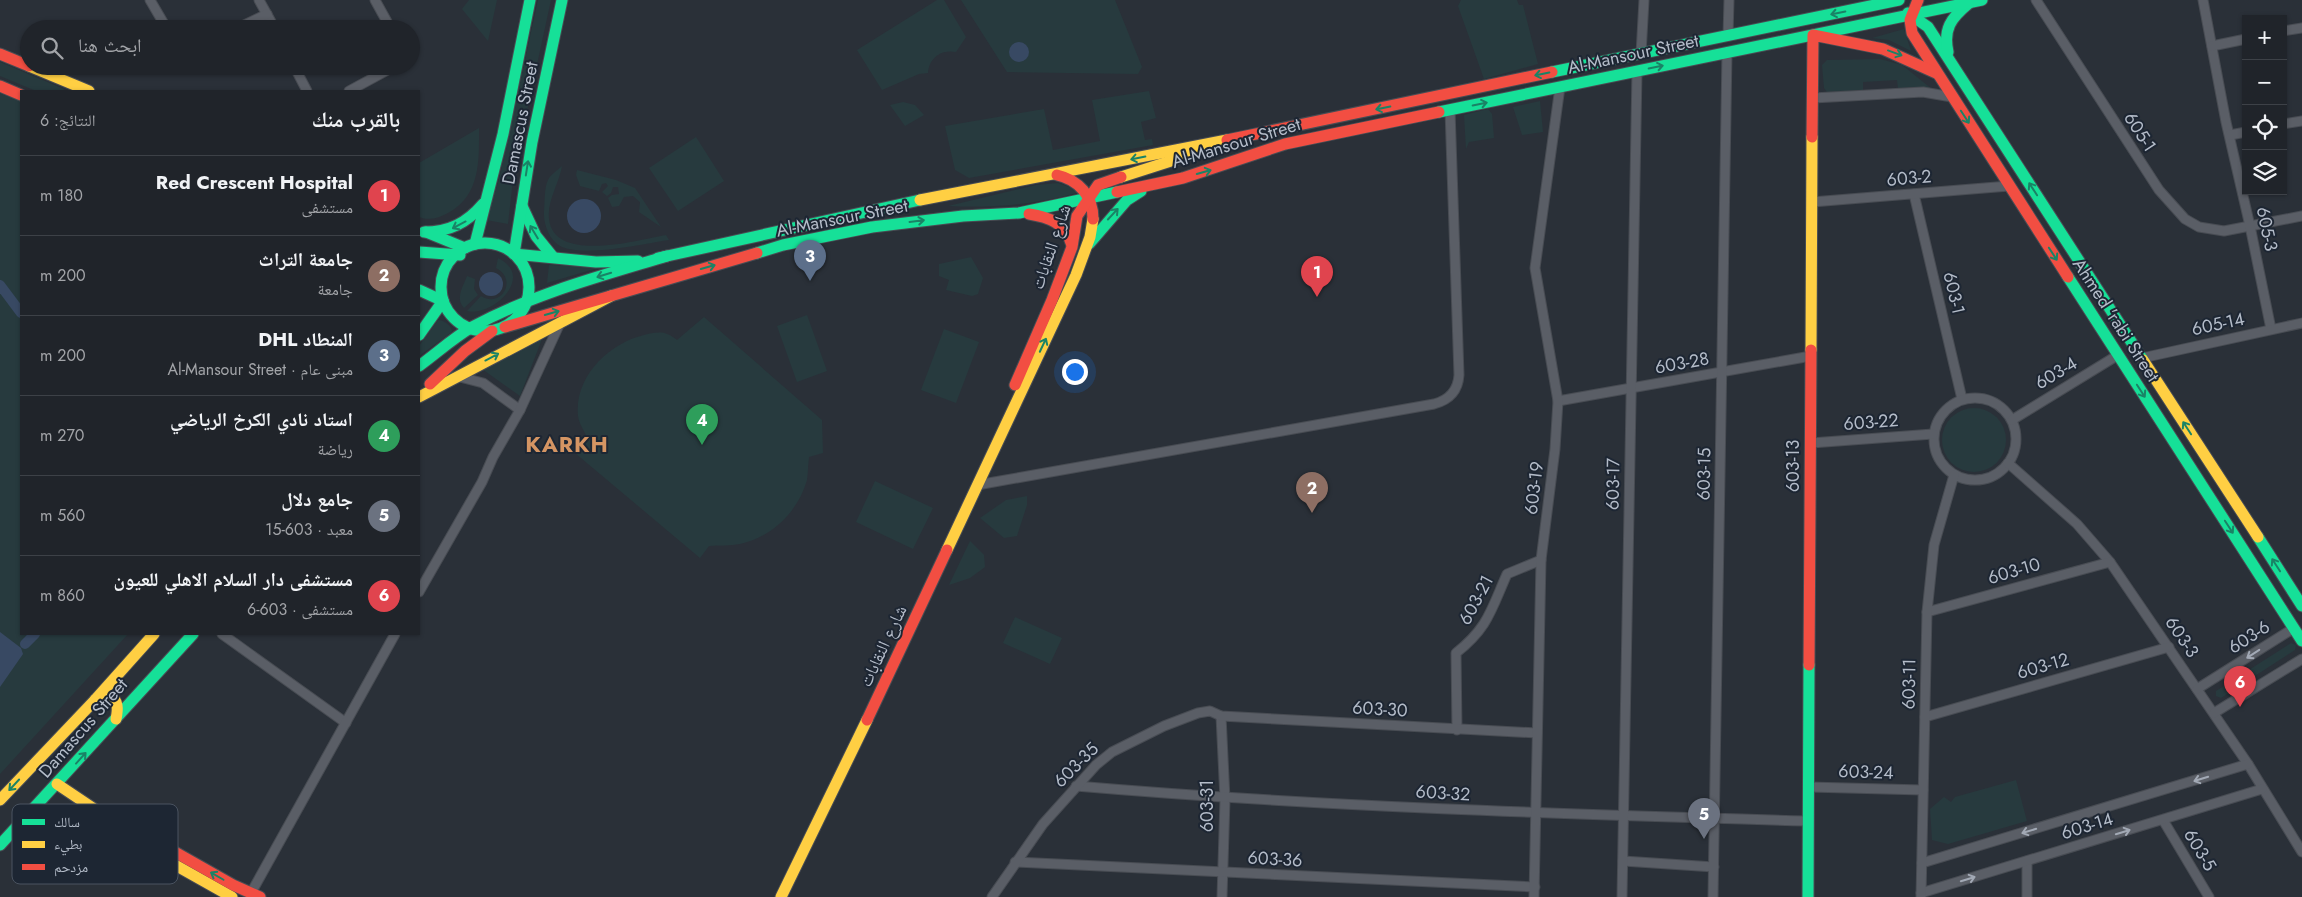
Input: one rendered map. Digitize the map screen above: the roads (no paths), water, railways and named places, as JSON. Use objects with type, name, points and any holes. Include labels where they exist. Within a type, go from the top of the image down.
[{"type":"main road","name":"Damascus Street","points":[[470,246],[485,201],[503,134],[530,0]]},
{"type":"main road","name":"Al-Mansour Street","points":[[514,254],[596,262],[632,262],[668,256],[933,197],[1248,136],[1898,0]]},
{"type":"main road","points":[[1911,14],[1918,0]]},
{"type":"main road","name":"Damascus Street","points":[[514,254],[532,142],[562,1]]},
{"type":"main road","points":[[1952,64],[1945,32],[1954,15],[1976,1]]},
{"type":"main road","name":"Al-Mansour Street","points":[[492,331],[784,245],[872,227],[963,216],[1020,213],[1148,186],[1213,169],[1285,144],[1976,1]]},
{"type":"main road","name":"Ahmed 'rabi Street","points":[[1886,3],[1911,14],[1928,27],[2302,606]]},
{"type":"main road","name":"Ahmed 'rabi Street","points":[[1911,14],[1909,24],[1912,33],[1936,73],[2302,641]]},
{"type":"main road","points":[[1813,35],[1883,49],[1936,73]]},
{"type":"main road","name":"603-13","points":[[1808,897],[1813,35]]},
{"type":"main road","points":[[0,54],[20,62]]},
{"type":"main road","points":[[51,75],[87,90]]},
{"type":"main road","points":[[0,86],[20,95]]},
{"type":"main road","points":[[1044,175],[1073,179],[1080,185],[1088,198],[1104,182],[1172,162],[1248,136]]},
{"type":"main road","points":[[1085,250],[1104,224],[1127,200],[1148,186]]},
{"type":"main road","name":"شارع النقابات","points":[[978,485],[976,473],[1052,300],[1072,247],[1077,216],[1088,198]]},
{"type":"main road","name":"شارع النقابات","points":[[781,897],[819,822],[1076,275],[1085,250],[1093,217],[1088,198]]},
{"type":"main road","points":[[422,230],[438,232],[460,225],[470,218],[485,201]]},
{"type":"main road","points":[[522,203],[536,236],[553,257]]},
{"type":"main road","points":[[1020,213],[1042,216],[1056,222],[1069,233],[1072,247]]},
{"type":"main road","points":[[422,230],[470,246],[498,245],[514,254],[524,265],[528,277],[529,290],[527,302],[514,320],[505,327]]},
{"type":"main road","points":[[420,249],[424,243],[422,230]]},
{"type":"main road","points":[[420,251],[454,255],[476,252],[498,245],[517,233]]},
{"type":"main road","points":[[470,246],[454,255],[446,265],[440,289],[443,301],[454,319],[470,329],[492,331]]},
{"type":"main road","points":[[420,365],[470,329],[527,302],[562,288],[668,256]]},
{"type":"main road","points":[[420,290],[443,301]]},
{"type":"main road","points":[[420,396],[561,320],[611,296]]},
{"type":"main road","points":[[420,334],[443,301]]},
{"type":"main road","points":[[420,396],[465,351],[492,331]]},
{"type":"main road","name":"Damascus Street","points":[[0,800],[95,700],[126,663],[153,635]]},
{"type":"main road","name":"Damascus Street","points":[[38,804],[116,719],[144,685],[192,635]]},
{"type":"main road","points":[[126,663],[124,679],[128,685],[137,688],[144,685]]},
{"type":"main road","points":[[95,700],[109,695],[113,697],[118,708],[116,719]]},
{"type":"main road","points":[[57,784],[87,804]]},
{"type":"main road","name":"شارع النقابات","points":[[790,897],[814,842],[819,822]]},
{"type":"main road","name":"Damascus Street","points":[[0,845],[12,832]]},
{"type":"main road","points":[[178,853],[256,895]]},
{"type":"main road","points":[[178,867],[232,897]]},
{"type":"street","points":[[150,0],[162,20]]},
{"type":"street","points":[[259,0],[270,20]]},
{"type":"street","points":[[375,0],[386,20]]},
{"type":"street","points":[[1641,54],[1644,0]]},
{"type":"street","points":[[1728,36],[1729,0]]},
{"type":"street","name":"605-1","points":[[2036,0],[2159,190],[2178,213],[2192,224],[2208,230],[2224,231],[2302,216]]},
{"type":"street","name":"605-3","points":[[2203,0],[2230,121],[2230,135],[2271,329]]},
{"type":"street","name":"605-3","points":[[2207,0],[2214,45]]},
{"type":"street","points":[[255,20],[267,14]]},
{"type":"street","points":[[2287,30],[2302,28]]},
{"type":"street","points":[[2214,45],[2242,40]]},
{"type":"street","name":"603-15","points":[[1713,897],[1727,52]]},
{"type":"street","name":"603-17","points":[[1622,897],[1637,71]]},
{"type":"street","points":[[299,75],[306,90]]},
{"type":"street","points":[[352,90],[379,75]]},
{"type":"street","name":"603-19","points":[[1534,897],[1541,560],[1555,450],[1558,401],[1535,268],[1560,87]]},
{"type":"street","points":[[1813,98],[1923,92],[1952,97]]},
{"type":"street","points":[[978,485],[1263,436],[1434,404],[1447,399],[1456,388],[1459,375],[1450,110]]},
{"type":"street","points":[[2287,123],[2302,121]]},
{"type":"street","points":[[2230,135],[2242,133]]},
{"type":"street","name":"603-2","points":[[1812,202],[2009,186]]},
{"type":"street","name":"603-1","points":[[1914,194],[1962,399]]},
{"type":"street","points":[[420,590],[482,482],[520,410],[561,320]]},
{"type":"street","name":"605-14","points":[[2142,358],[2302,323]]},
{"type":"street","name":"603-4","points":[[2012,420],[2118,355]]},
{"type":"street","name":"603-28","points":[[1558,401],[1811,356]]},
{"type":"street","points":[[454,377],[462,376],[483,383],[520,410]]},
{"type":"street","points":[[1977,397],[1991,400],[2003,408],[2012,420],[2016,442],[2008,463],[2000,472],[1983,479],[1966,479],[1954,475],[1945,468],[1938,458],[1933,434],[1936,422],[1952,404],[1962,399],[1977,397]]},
{"type":"street","name":"603-22","points":[[1811,442],[1933,434]]},
{"type":"street","name":"603-3","points":[[2008,463],[2077,524],[2110,562],[2248,764],[2302,852]]},
{"type":"street","name":"603-11","points":[[1921,895],[1927,612],[1934,545],[1954,475]]},
{"type":"street","name":"603-21","points":[[1457,730],[1456,653],[1473,640],[1486,624],[1507,574],[1541,560]]},
{"type":"street","name":"603-10","points":[[1927,612],[2110,562]]},
{"type":"street","name":"603-6","points":[[2197,689],[2294,628]]},
{"type":"street","points":[[223,635],[346,723]]},
{"type":"street","points":[[256,895],[346,723],[395,635]]},
{"type":"street","name":"603-12","points":[[1925,717],[2169,647]]},
{"type":"street","points":[[2214,713],[2302,660]]},
{"type":"street","name":"603-35","points":[[992,897],[1043,824],[1096,765],[1112,752],[1198,713],[1210,711],[1221,716]]},
{"type":"street","name":"603-30","points":[[1221,716],[1537,733]]},
{"type":"street","name":"603-31","points":[[1221,716],[1225,799],[1222,897]]},
{"type":"street","name":"603-14","points":[[1922,863],[2248,764]]},
{"type":"street","name":"603-32","points":[[1076,786],[1225,799],[1536,814],[1808,821]]},
{"type":"street","name":"603-24","points":[[1809,787],[1923,790]]},
{"type":"street","name":"603-14","points":[[1921,895],[2262,789]]},
{"type":"street","name":"603-5","points":[[2163,820],[2209,897]]},
{"type":"street","points":[[1623,861],[1714,867]]},
{"type":"street","points":[[2027,861],[2027,897]]},
{"type":"street","name":"603-36","points":[[1015,862],[1535,887]]},
{"type":"water","points":[[1019,42],[1026,45],[1029,52],[1026,59],[1019,62],[1012,59],[1009,52],[1012,45]]},
{"type":"water","points":[[584,199],[591,200],[596,204],[600,209],[600,223],[596,228],[591,232],[584,233],[577,232],[572,228],[568,223],[567,216],[568,209],[572,204],[577,200]]},
{"type":"water","points":[[491,272],[500,275],[503,284],[500,293],[491,296],[482,293],[479,284],[482,275]]},
{"type":"water","points":[[0,632],[21,648],[23,654],[0,687]]},
{"type":"waterway","points":[[0,285],[20,312]]},
{"type":"waterway","points":[[25,644],[34,635]]},
{"type":"place","name":"المنطاد DHL","points":[[810,281]]},
{"type":"place","name":"Red Crescent Hospital","points":[[1317,297]]},
{"type":"place","name":"استاد نادي الكرخ الرياضي","points":[[702,445]]},
{"type":"place","name":"جامعة التراث","points":[[1312,513]]},
{"type":"place","name":"مستشفى دار السلام الاهلي للعيون","points":[[2240,707]]},
{"type":"place","name":"جامع دلال","points":[[1704,839]]},
{"type":"district","name":"KARKH","points":[[567,444]]}]
